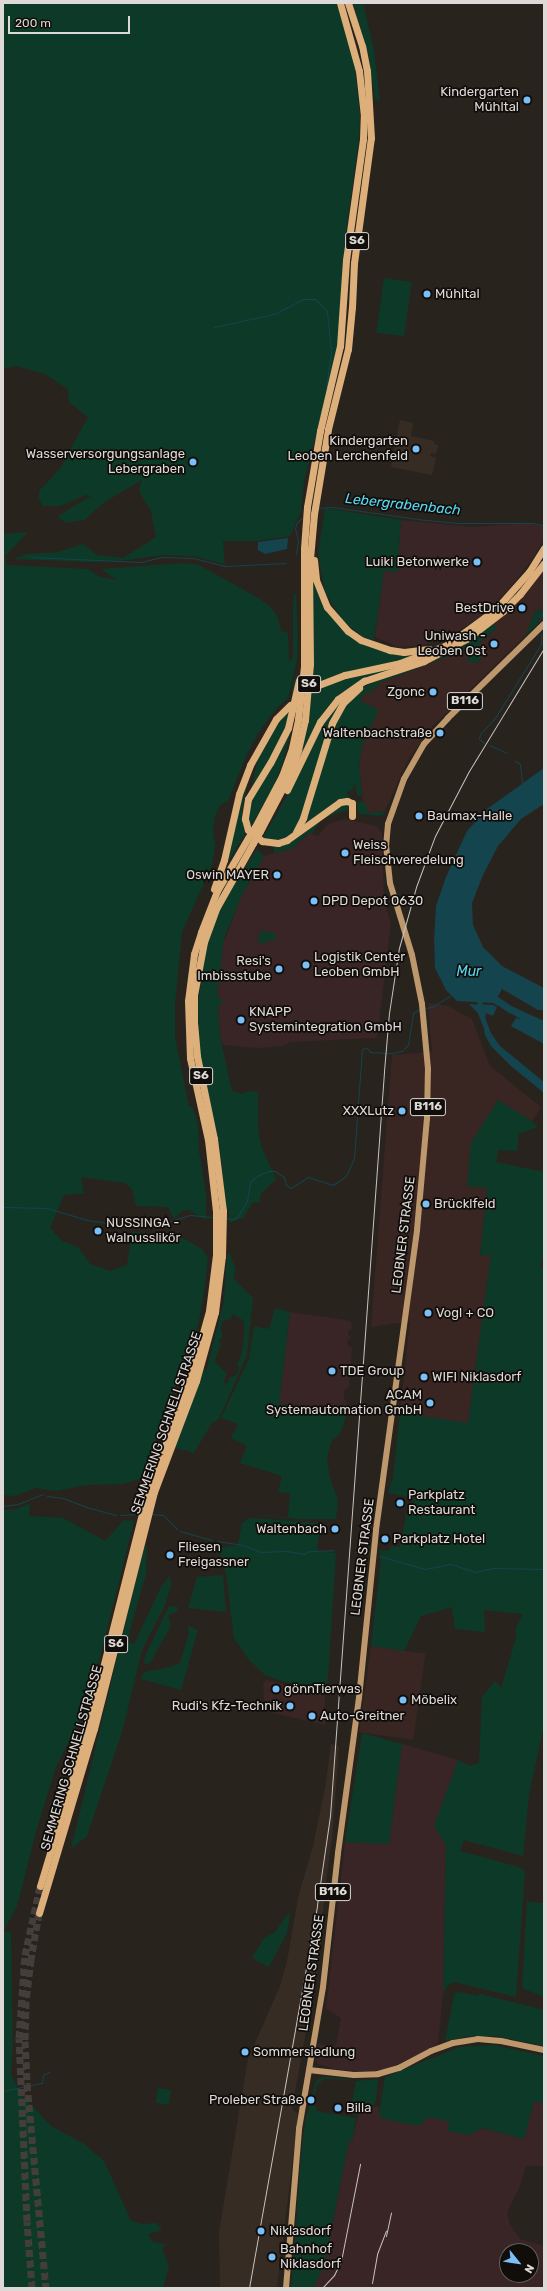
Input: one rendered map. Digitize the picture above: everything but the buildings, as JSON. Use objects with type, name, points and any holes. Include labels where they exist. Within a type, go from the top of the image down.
[{"type":"highway","name":"SEMMERING SCHNELLSTRASSE","points":[[258,829],[292,748],[298,719],[304,666],[303,591],[307,507],[320,431],[340,346],[345,307],[346,260],[363,139],[364,116],[359,71],[340,3]]},
{"type":"highway","name":"SEMMERING SCHNELLSTRASSE","points":[[40,1886],[88,1727],[140,1530],[201,1344],[215,1265],[219,1211],[208,1140],[190,1058],[187,1025],[188,993],[194,954],[210,906],[258,829],[272,811],[293,764],[305,720],[310,664],[310,550],[315,502],[328,429],[348,349],[354,263],[371,138],[367,71],[362,46],[348,3]]},
{"type":"highway","points":[[316,686],[345,675],[400,663],[434,651],[456,639],[496,609],[515,589],[544,548]]},
{"type":"highway","points":[[310,550],[314,557],[316,580],[327,607],[340,623],[361,640],[390,650],[404,652],[433,648],[456,639]]},
{"type":"highway","points":[[272,811],[281,803],[320,722],[332,705],[354,687],[424,661],[468,638],[503,611],[520,594],[544,562]]},
{"type":"highway","points":[[304,666],[300,675],[288,728],[270,763],[248,799],[244,820],[248,830],[262,841],[278,843],[294,835],[343,800],[352,803],[352,816]]},
{"type":"highway","points":[[294,835],[303,818],[326,738],[337,713],[356,690],[379,677]]},
{"type":"highway","points":[[210,906],[210,899],[222,865],[239,794],[250,765],[276,719],[290,705]]},
{"type":"highway","name":"SEMMERING SCHNELLSTRASSE","points":[[167,1447],[196,1381],[207,1345],[220,1279],[219,1211],[215,1146],[196,1056],[194,995],[204,942],[216,907],[251,840]]},
{"type":"highway","name":"SEMMERING SCHNELLSTRASSE","points":[[40,1913],[96,1722],[140,1530]]},
{"type":"main road","name":"LEOBNER STRASSE","points":[[309,2070],[323,1987],[338,1853],[359,1698],[376,1530],[417,1224],[427,1119],[427,1045],[422,1009],[412,955],[392,894],[388,873],[386,847],[392,809],[404,778],[429,738],[544,624]]},
{"type":"main road","points":[[309,2070],[354,2075],[378,2074],[399,2068],[442,2047],[472,2040],[501,2041],[544,2050]]},
{"type":"main road","name":"B116","points":[[286,2288],[299,2129],[309,2070]]},
{"type":"shaded area","name":"Kindergarten Leoben Lerchenfeld","points":[[400,420],[413,423],[411,436],[434,441],[434,444],[438,445],[436,454],[431,453],[430,456],[436,458],[432,475],[391,467]]},
{"type":"shaded area","points":[[401,520],[472,527],[529,523],[544,527],[544,538],[534,557],[509,589],[484,614],[448,638],[423,645],[398,647],[375,637],[384,570],[397,571]]},
{"type":"shaded area","points":[[544,570],[544,606],[540,612],[536,610],[525,636],[431,728],[408,760],[385,811],[369,813],[363,801],[359,763],[363,742],[379,710],[360,701],[365,692],[372,688],[376,689],[379,683],[446,657],[458,649],[466,650],[482,657],[477,650],[478,644],[497,628],[493,624],[518,600]]},
{"type":"shaded area","points":[[345,819],[376,826],[382,833],[384,901],[391,923],[377,1038],[290,1042],[282,1046],[260,1048],[223,1045],[220,1037],[218,1005],[222,1004],[217,997],[221,950],[241,897],[264,856],[291,849],[309,833],[318,836],[328,824]]},
{"type":"shaded area","points":[[428,1003],[448,1006],[472,1019],[490,1066],[541,1107],[532,1121],[497,1100],[467,1186],[487,1188],[480,1255],[491,1255],[468,1424],[400,1413],[410,1321],[371,1327],[392,1055],[432,1052]]},
{"type":"shaded area","points":[[290,1312],[351,1322],[352,1328],[348,1331],[348,1335],[351,1337],[347,1344],[352,1348],[349,1387],[344,1391],[344,1399],[347,1402],[347,1411],[279,1404]]},
{"type":"shaded area","points":[[371,1646],[425,1654],[413,1740],[359,1732]]},
{"type":"shaded area","points":[[266,1680],[325,1695],[325,1725],[265,1711],[263,1684]]},
{"type":"shaded area","points":[[331,1744],[339,1746],[332,1840],[325,1888],[320,1953],[292,2109],[297,2113],[297,2125],[277,2288],[220,2288],[219,2232],[248,2059],[280,1986],[287,1961],[298,1898],[313,1846],[326,1783]]},
{"type":"shaded area","points":[[402,1744],[458,1760],[435,1826],[446,1845],[443,1994],[438,2043],[430,2050],[387,2069],[369,2072],[335,2069],[318,2064],[316,2060],[318,2044],[336,2046],[341,2018],[326,2009],[345,1842],[389,1844]]},
{"type":"shaded area","points":[[534,2100],[544,2103],[544,2166],[526,2166],[519,2188],[507,2212],[510,2225],[520,2239],[534,2243],[499,2243],[499,2283],[539,2283],[539,2245],[544,2246],[544,2288],[313,2288],[326,2258],[349,2140],[352,2141],[359,2112],[370,2107],[379,2107],[379,2114],[428,2117],[450,2121],[448,2131],[482,2128],[524,2139]]},
{"type":"green space","points":[[3,3],[336,3],[354,59],[360,116],[359,138],[345,240],[342,308],[337,353],[304,481],[301,511],[290,536],[256,541],[223,541],[225,564],[192,556],[162,555],[128,560],[94,562],[13,559],[27,554],[58,552],[83,544],[97,555],[123,558],[156,537],[151,511],[139,491],[142,480],[106,501],[84,520],[65,523],[58,516],[91,496],[86,495],[60,506],[43,506],[39,499],[39,491],[60,469],[88,417],[69,402],[68,389],[45,374],[16,366],[3,369]]},
{"type":"green space","points":[[353,3],[363,3],[374,51],[380,102],[375,98],[369,57]]},
{"type":"green space","points":[[384,278],[412,282],[404,336],[376,332]]},
{"type":"green space","points":[[325,508],[401,520],[397,572],[384,571],[374,640],[363,637],[342,620],[325,592],[318,554]]},
{"type":"green space","points":[[28,532],[5,556],[7,565],[88,569],[100,577],[117,580],[101,569],[183,563],[199,565],[260,599],[269,606],[277,615],[281,631],[288,633],[289,661],[293,658],[293,609],[294,594],[296,594],[298,640],[297,659],[288,698],[276,709],[258,733],[246,756],[228,801],[220,805],[215,816],[213,832],[215,845],[212,865],[182,932],[175,1004],[175,1038],[189,1106],[193,1108],[198,1125],[199,1151],[206,1195],[206,1220],[189,1210],[182,1211],[174,1219],[168,1207],[136,1206],[132,1189],[125,1183],[81,1177],[84,1193],[64,1195],[50,1228],[62,1241],[78,1247],[90,1264],[110,1271],[127,1265],[132,1232],[179,1236],[202,1249],[208,1259],[205,1285],[199,1321],[189,1355],[171,1396],[152,1454],[155,1456],[147,1477],[122,1484],[87,1485],[56,1491],[36,1488],[14,1496],[3,1495],[3,534]]},
{"type":"green space","points":[[313,581],[317,591],[358,640],[419,653],[409,658],[340,674],[316,682],[316,677],[315,691],[317,692],[316,688],[331,681],[396,667],[333,700],[324,711],[295,769],[307,727],[313,686]]},
{"type":"green space","points":[[544,606],[544,617],[542,619],[543,614],[538,619],[538,623],[525,636],[536,610],[540,612]]},
{"type":"green space","points":[[493,624],[497,628],[478,644],[480,647],[477,650],[482,658],[477,663],[468,661],[466,650],[458,649],[446,657],[379,683],[376,689],[372,688],[369,694],[365,692],[360,701],[379,710],[363,742],[359,763],[362,797],[357,795],[355,783],[352,790],[346,793],[351,798],[340,799],[307,822],[305,821],[331,729],[342,708],[363,687],[444,655],[472,639]]},
{"type":"green space","points":[[297,674],[294,697],[287,724],[276,749],[252,787],[259,752],[273,727],[290,708],[293,683]]},
{"type":"green space","points":[[345,695],[338,707],[296,830],[281,840],[262,839],[294,784],[326,718]]},
{"type":"green space","points":[[295,712],[282,765],[275,783],[250,828],[248,805]]},
{"type":"green space","points":[[250,770],[242,812],[247,831],[228,862],[229,855],[226,865],[236,810]]},
{"type":"green space","points":[[361,801],[364,802],[369,813],[385,811],[383,815],[378,816],[358,813],[357,803]]},
{"type":"green space","points":[[343,802],[349,805],[347,811],[336,813],[321,820],[312,834],[309,833],[291,849],[274,853],[273,846]]},
{"type":"green space","points":[[257,849],[264,856],[241,897],[224,939],[217,996],[222,1000],[222,1004],[218,1005],[220,1037],[232,1091],[241,1094],[249,1091],[258,1092],[258,1129],[261,1146],[276,1179],[261,1194],[259,1203],[253,1202],[243,1218],[229,1223],[229,1209],[226,1209],[220,1149],[200,1053],[198,1003],[205,954],[215,922],[230,890]]},
{"type":"green space","points":[[261,931],[275,933],[276,940],[268,941],[268,943],[257,942]]},
{"type":"green space","points":[[498,1100],[532,1121],[537,1127],[519,1134],[517,1151],[498,1150],[496,1162],[544,1172],[544,1255],[540,1267],[544,1267],[544,1725],[529,1795],[523,1856],[464,1840],[460,1851],[519,1867],[525,1871],[516,1997],[454,1982],[447,1986],[443,1994],[446,1845],[434,1826],[458,1760],[470,1766],[479,1763],[482,1697],[495,1681],[501,1688],[516,1638],[516,1627],[523,1614],[484,1610],[485,1632],[455,1629],[452,1607],[421,1616],[404,1651],[371,1646],[381,1559],[379,1550],[389,1551],[390,1546],[400,1547],[407,1510],[412,1510],[414,1498],[388,1493],[393,1478],[400,1413],[468,1423],[491,1255],[480,1256],[487,1188],[467,1186],[471,1143]]},
{"type":"green space","points":[[227,1254],[230,1254],[236,1270],[233,1278],[253,1298],[247,1355],[219,1419],[212,1423],[193,1454],[189,1451],[175,1448],[205,1367],[206,1372],[224,1301]],"holes":[[[233,1314],[244,1321],[244,1338],[241,1356],[237,1364],[239,1366],[238,1372],[234,1377],[230,1377],[227,1384],[223,1382],[227,1374],[216,1363],[215,1359],[221,1345],[219,1340],[223,1336],[221,1332],[222,1321],[230,1319]]]},
{"type":"green space","points":[[275,1308],[290,1312],[279,1404],[347,1411],[343,1427],[337,1437],[332,1440],[327,1457],[330,1478],[338,1500],[336,1519],[301,1519],[252,1515],[288,1517],[290,1493],[278,1492],[282,1476],[240,1463],[247,1446],[231,1438],[238,1424],[221,1418],[249,1359],[254,1326],[269,1329]]},
{"type":"green space","points":[[30,1503],[29,1516],[63,1518],[105,1541],[124,1520],[134,1521],[89,1701],[56,1767],[37,1828],[17,1906],[3,1932],[3,1510],[17,1509]]},
{"type":"green space","points":[[250,1518],[320,1523],[317,1551],[336,1553],[329,1663],[327,1685],[324,1689],[282,1681],[265,1675],[249,1660],[234,1638],[226,1574],[219,1548],[238,1545],[242,1523]]},
{"type":"green space","points":[[147,1545],[146,1574],[130,1630],[129,1643],[134,1644],[162,1585],[170,1576],[171,1586],[165,1605],[142,1650],[122,1732],[87,1836],[71,1849],[144,1548]]},
{"type":"green space","points":[[223,1575],[226,1612],[188,1608],[197,1577]]},
{"type":"green space","points":[[169,1606],[178,1607],[176,1612],[168,1615],[171,1626],[150,1663],[144,1664],[146,1654]]},
{"type":"green space","points":[[188,1626],[198,1630],[181,1690],[141,1679],[144,1672],[171,1667],[180,1663],[189,1633]]},
{"type":"green space","points":[[362,1733],[402,1744],[389,1844],[345,1842]]},
{"type":"green space","points":[[527,1902],[544,1903],[544,1997],[522,1988]]},
{"type":"green space","points":[[288,1914],[290,1914],[287,1933],[269,1967],[252,1958],[264,1938],[275,1932]]},
{"type":"green space","points":[[11,1931],[13,2043],[11,2074],[20,2093],[51,2126],[84,2144],[104,2161],[131,2221],[142,2224],[156,2223],[162,2230],[148,2234],[153,2242],[165,2244],[162,2249],[169,2266],[163,2288],[3,2288],[3,1932]]},
{"type":"green space","points":[[458,1992],[478,1996],[480,1994],[544,2010],[544,2046],[497,2036],[470,2036],[445,2041],[454,1995]]},
{"type":"green space","points":[[493,2045],[544,2056],[544,2103],[534,2101],[524,2139],[482,2128],[469,2135],[448,2131],[449,2121],[428,2117],[419,2126],[383,2119],[379,2114],[385,2077],[460,2047]]},
{"type":"green space","points":[[322,2077],[350,2080],[324,2079],[317,2085],[315,2095],[312,2095],[316,2081]]},
{"type":"green space","points":[[378,2079],[374,2105],[357,2115],[350,2113],[356,2081]]},
{"type":"green space","points":[[158,2088],[171,2090],[168,2105],[156,2103]]},
{"type":"green space","points":[[313,2097],[315,2097],[313,2106],[317,2107],[316,2111],[356,2118],[352,2141],[349,2141],[324,2266],[313,2288],[291,2288],[302,2145],[306,2117]]},
{"type":"water","points":[[288,538],[287,549],[265,554],[258,550],[258,542]]},
{"type":"water","name":"Mur","points":[[544,768],[544,804],[521,819],[498,846],[483,875],[472,903],[473,925],[483,947],[502,966],[544,988],[544,1010],[538,1010],[502,989],[497,998],[501,1001],[498,1006],[493,1003],[457,1001],[446,990],[435,968],[434,940],[436,906],[446,877],[467,831],[487,809]]},
{"type":"water","points":[[505,1003],[544,1021],[544,1044],[511,1026],[516,1018],[522,1020],[502,1008]]},
{"type":"water","points":[[469,1004],[493,1005],[497,1007],[493,1016],[486,1013],[485,1019],[482,1020],[480,1015]]},
{"type":"water","points":[[488,1029],[500,1046],[544,1082],[544,1093],[511,1066],[491,1046],[484,1030]]},
{"type":"waterway","points":[[214,327],[274,314],[304,299],[315,299],[327,311],[331,353],[326,387]]},
{"type":"waterway","name":"Lebergrabenbach","points":[[318,508],[332,507],[425,520],[462,523],[533,523],[544,526]]},
{"type":"waterway","name":"Lebergrabenbach","points":[[296,554],[298,541],[295,528],[297,522],[302,518]]},
{"type":"waterway","name":"Lebergrabenbach","points":[[31,557],[141,562],[161,557],[193,558],[225,566],[286,563]]},
{"type":"waterway","name":"Lebergrabenbach","points":[[539,621],[544,609]]},
{"type":"waterway","name":"Lebergrabenbach","points":[[484,743],[479,739],[480,734],[495,718],[541,644],[541,634]]},
{"type":"waterway","name":"Lebergrabenbach","points":[[489,745],[507,753]]},
{"type":"waterway","name":"Lebergrabenbach","points":[[515,761],[520,764],[522,783]]},
{"type":"waterway","points":[[425,1008],[432,1007],[451,995]]},
{"type":"waterway","name":"Mur","points":[[492,997],[511,1010]]},
{"type":"waterway","points":[[480,998],[480,1011],[489,1034]]},
{"type":"waterway","points":[[225,1218],[234,1219],[238,1216],[247,1201],[250,1182],[257,1176],[268,1171],[275,1171],[284,1177],[286,1185],[291,1188],[308,1177],[333,1185],[346,1176],[354,1158],[362,1049],[367,1048],[370,1052],[392,1053],[402,1051],[408,1045],[413,1013],[420,1009]]},
{"type":"waterway","points":[[3,1207],[47,1208],[87,1220],[121,1225],[145,1222],[167,1222],[190,1215],[212,1217]]},
{"type":"waterway","points":[[3,1506],[18,1504],[43,1494]]},
{"type":"waterway","points":[[47,1496],[63,1498],[86,1507],[116,1515]]},
{"type":"waterway","points":[[120,1515],[139,1514]]},
{"type":"waterway","points":[[151,1514],[163,1515],[177,1529]]},
{"type":"waterway","points":[[180,1531],[212,1540]]},
{"type":"waterway","points":[[217,1541],[243,1545],[260,1552],[286,1551],[304,1554],[309,1551],[334,1550]]},
{"type":"waterway","points":[[355,1552],[369,1553]]},
{"type":"waterway","points":[[379,1556],[425,1569],[451,1564],[475,1572],[493,1568],[544,1569]]},
{"type":"waterway","points":[[3,2091],[42,2083],[43,2075],[49,2072]]},
{"type":"tunnel","points":[[32,2288],[27,2221],[19,2038],[25,1955],[40,1886]]},
{"type":"tunnel","points":[[39,1913],[26,2001],[25,2041],[27,2084],[46,2288]]},
{"type":"railway","points":[[249,2288],[317,1905],[330,1816],[384,1071],[389,1013],[399,948],[416,887],[435,836],[469,771],[544,648]]},
{"type":"railway","points":[[322,2288],[334,2275],[341,2261],[360,2164]]},
{"type":"railway","points":[[386,2236],[391,2213]]},
{"type":"railway","points":[[372,2283],[377,2254],[386,2231]]},
{"type":"place","name":"Kindergarten Mühltal","points":[[527,100]]},
{"type":"place","name":"Mühltal","points":[[427,294]]},
{"type":"place","name":"Kindergarten Leoben Lerchenfeld","points":[[416,449]]},
{"type":"place","name":"Wasserversorgungsanlage Lebergraben","points":[[193,462]]},
{"type":"place","name":"Luiki Betonwerke","points":[[477,562]]},
{"type":"place","name":"BestDrive","points":[[522,608]]},
{"type":"place","name":"Uniwash - Leoben Ost","points":[[494,644]]},
{"type":"place","name":"Zgonc","points":[[433,692]]},
{"type":"place","name":"Waltenbachstraße","points":[[440,733]]},
{"type":"place","name":"Baumax-Halle","points":[[419,816]]},
{"type":"place","name":"Weiss Fleischveredelung","points":[[345,853]]},
{"type":"place","name":"Oswin MAYER","points":[[277,875]]},
{"type":"place","name":"DPD Depot 0630","points":[[314,901]]},
{"type":"place","name":"Logistik Center Leoben GmbH","points":[[306,965]]},
{"type":"place","name":"Resi's Imbissstube","points":[[279,969]]},
{"type":"place","name":"KNAPP Systemintegration GmbH","points":[[241,1020]]},
{"type":"place","name":"XXXLutz","points":[[402,1111]]},
{"type":"place","name":"Brücklfeld","points":[[426,1204]]},
{"type":"place","name":"NUSSINGA - Walnusslikör","points":[[98,1231]]},
{"type":"place","name":"Vogl + CO","points":[[428,1313]]},
{"type":"place","name":"TDE Group","points":[[332,1371]]},
{"type":"place","name":"WIFI Niklasdorf","points":[[424,1377]]},
{"type":"place","name":"ACAM Systemautomation GmbH","points":[[430,1403]]},
{"type":"place","name":"Parkplatz Restaurant","points":[[400,1503]]},
{"type":"place","name":"Waltenbach","points":[[335,1529]]},
{"type":"place","name":"Parkplatz Hotel","points":[[385,1539]]},
{"type":"place","name":"Fliesen Freigassner","points":[[170,1555]]},
{"type":"place","name":"gönnTierwas","points":[[276,1689]]},
{"type":"place","name":"Möbelix","points":[[403,1700]]},
{"type":"place","name":"Rudi's Kfz-Technik","points":[[290,1706]]},
{"type":"place","name":"Auto-Greitner","points":[[312,1716]]},
{"type":"place","name":"Sommersiedlung","points":[[245,2052]]},
{"type":"place","name":"Proleber Straße","points":[[311,2100]]},
{"type":"place","name":"Billa","points":[[338,2108]]},
{"type":"place","name":"Niklasdorf","points":[[261,2231]]},
{"type":"place","name":"Bahnhof Niklasdorf","points":[[272,2257]]}]
